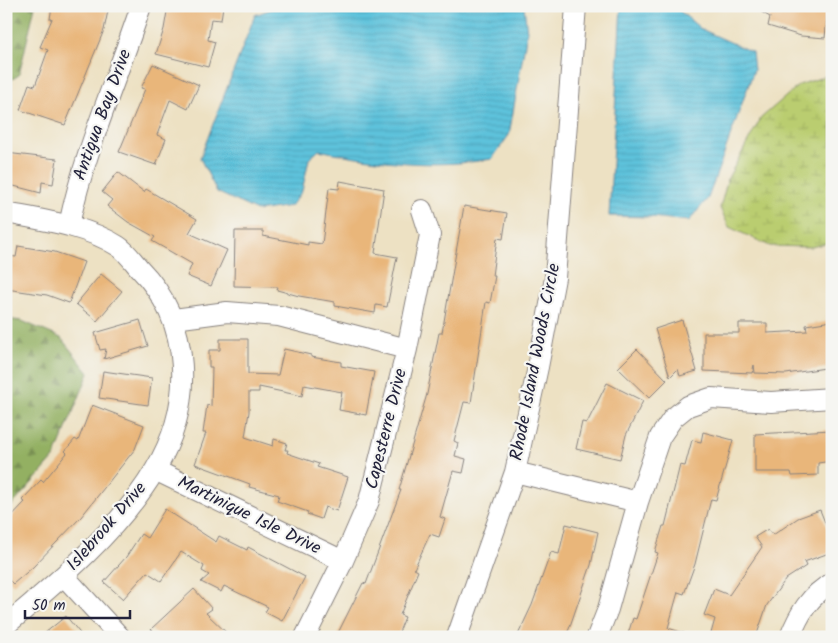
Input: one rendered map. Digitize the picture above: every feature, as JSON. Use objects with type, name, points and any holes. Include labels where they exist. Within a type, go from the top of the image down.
[{"type":"street","name":"Antigua Bay Drive","points":[[69,225],[76,190],[89,149],[140,6]]},
{"type":"street","name":"Rhode Island Woods Circle","points":[[457,637],[515,472],[555,278],[576,6]]},
{"type":"street","name":"Capesterre Drive","points":[[305,637],[343,561],[369,500],[407,349],[430,235],[422,210]]},
{"type":"street","name":"Islebrook Drive","points":[[6,213],[69,225],[118,246],[155,284],[174,319],[181,353],[182,392],[173,433],[155,470],[122,514],[64,576],[6,625]]},
{"type":"street","points":[[174,319],[227,312],[279,316],[407,349]]},
{"type":"street","points":[[597,637],[608,609],[638,502],[660,436],[673,418],[688,406],[712,398],[771,402],[832,398]]},
{"type":"street","name":"Martinique Isle Drive","points":[[155,470],[343,561]]},
{"type":"street","points":[[515,472],[638,502]]},
{"type":"street","name":"Rhode Island Woods Circle","points":[[442,637],[483,564]]},
{"type":"street","points":[[64,576],[120,637]]},
{"type":"street","points":[[790,637],[800,613],[821,589],[832,583]]},
{"type":"green space","points":[[6,6],[35,6],[19,75],[6,83]]},
{"type":"green space","points":[[832,74],[832,242],[811,247],[770,246],[729,227],[720,208],[728,178],[761,118],[799,85]]},
{"type":"green space","points":[[6,319],[22,321],[61,338],[89,373],[54,458],[6,512]]},
{"type":"water","points":[[524,6],[527,32],[509,135],[492,159],[470,162],[405,163],[319,150],[309,159],[302,191],[291,206],[257,211],[217,192],[200,158],[255,15],[277,7]]},
{"type":"water","points":[[621,6],[674,6],[701,29],[752,52],[754,70],[708,198],[689,221],[651,217],[609,216]]},
{"type":"building","points":[[52,6],[109,6],[104,30],[65,125],[20,110],[29,84],[35,86],[48,50],[40,47],[52,19],[50,19]]},
{"type":"building","points":[[168,6],[223,6],[221,20],[211,19],[208,40],[215,42],[208,67],[156,54],[164,29]]},
{"type":"building","points":[[751,6],[828,6],[825,38],[801,36],[768,26],[770,17]]},
{"type":"building","points":[[153,64],[199,85],[188,109],[170,100],[157,135],[166,139],[156,165],[119,152],[145,89],[141,88]]},
{"type":"building","points":[[6,153],[57,159],[53,184],[42,182],[41,193],[6,184]]},
{"type":"building","points":[[118,172],[144,192],[146,189],[197,219],[189,233],[227,250],[211,286],[187,276],[192,264],[152,241],[155,237],[128,222],[107,206],[112,200],[102,192]]},
{"type":"building","points":[[340,181],[384,189],[375,253],[397,257],[387,307],[376,305],[375,313],[335,306],[335,302],[299,296],[277,290],[278,287],[234,286],[235,231],[263,231],[263,236],[308,245],[308,242],[322,244],[329,188],[339,189]]},
{"type":"building","points":[[464,206],[507,213],[503,239],[497,238],[492,276],[495,276],[490,303],[486,302],[471,403],[464,402],[454,441],[458,443],[455,456],[466,459],[463,473],[453,471],[440,517],[445,519],[439,537],[430,534],[414,569],[418,571],[400,615],[405,617],[397,637],[336,637],[363,583],[366,584],[401,490],[399,490],[427,394],[439,333],[442,333]]},
{"type":"building","points":[[18,246],[55,252],[84,262],[69,303],[47,295],[6,289],[6,256],[16,257]]},
{"type":"building","points":[[101,274],[122,291],[97,321],[76,304]]},
{"type":"building","points":[[140,320],[148,346],[104,359],[106,349],[100,350],[95,333]]},
{"type":"building","points":[[682,320],[697,371],[680,376],[678,369],[670,377],[655,329]]},
{"type":"building","points":[[832,321],[832,367],[786,374],[755,373],[754,365],[752,373],[704,371],[704,333],[739,333],[739,323],[767,323],[767,333],[807,331],[806,325]]},
{"type":"building","points":[[220,339],[248,339],[248,374],[278,375],[284,349],[311,355],[311,357],[341,362],[341,366],[374,372],[366,415],[339,410],[342,392],[304,385],[302,396],[259,387],[259,392],[249,392],[249,412],[245,437],[273,446],[274,439],[287,443],[285,450],[288,450],[287,453],[319,464],[317,467],[348,477],[337,511],[325,507],[321,519],[307,514],[308,512],[277,501],[279,495],[249,487],[250,484],[195,464],[206,433],[203,433],[207,405],[211,406],[212,367],[209,367],[209,350],[220,350]]},
{"type":"building","points":[[637,349],[667,380],[649,398],[618,368]]},
{"type":"building","points":[[103,371],[152,378],[148,405],[99,398]]},
{"type":"building","points":[[607,383],[643,401],[626,435],[620,459],[576,449],[582,422],[587,423]]},
{"type":"building","points":[[92,405],[144,425],[135,449],[81,517],[33,567],[13,584],[6,577],[6,522],[25,502],[22,500],[41,480],[43,482],[67,453],[65,451],[75,439],[78,441]]},
{"type":"building","points":[[832,430],[832,461],[818,463],[818,475],[792,476],[791,472],[755,472],[755,434]]},
{"type":"building","points":[[703,432],[733,440],[716,500],[711,499],[695,564],[684,594],[678,592],[668,628],[687,634],[687,637],[627,637],[633,618],[636,619],[658,553],[655,552],[663,526],[665,526],[680,465],[685,466],[692,440],[701,442]]},
{"type":"building","points":[[165,509],[216,542],[219,536],[247,550],[248,547],[305,577],[282,621],[265,612],[268,607],[224,586],[221,592],[201,582],[209,575],[202,571],[204,566],[181,552],[161,581],[147,572],[123,599],[104,582],[126,557],[141,534],[147,538]]},
{"type":"building","points":[[820,510],[832,540],[832,552],[804,562],[806,566],[786,579],[767,605],[756,637],[710,637],[715,619],[704,615],[714,589],[729,595],[762,547],[755,537],[768,529],[773,535],[798,518]]},
{"type":"building","points":[[566,524],[598,532],[591,565],[569,629],[565,637],[517,637],[532,605],[551,552],[559,554]]},
{"type":"building","points":[[194,589],[212,609],[206,613],[231,637],[158,637],[151,629]]},
{"type":"building","points":[[66,616],[83,637],[40,637]]}]
